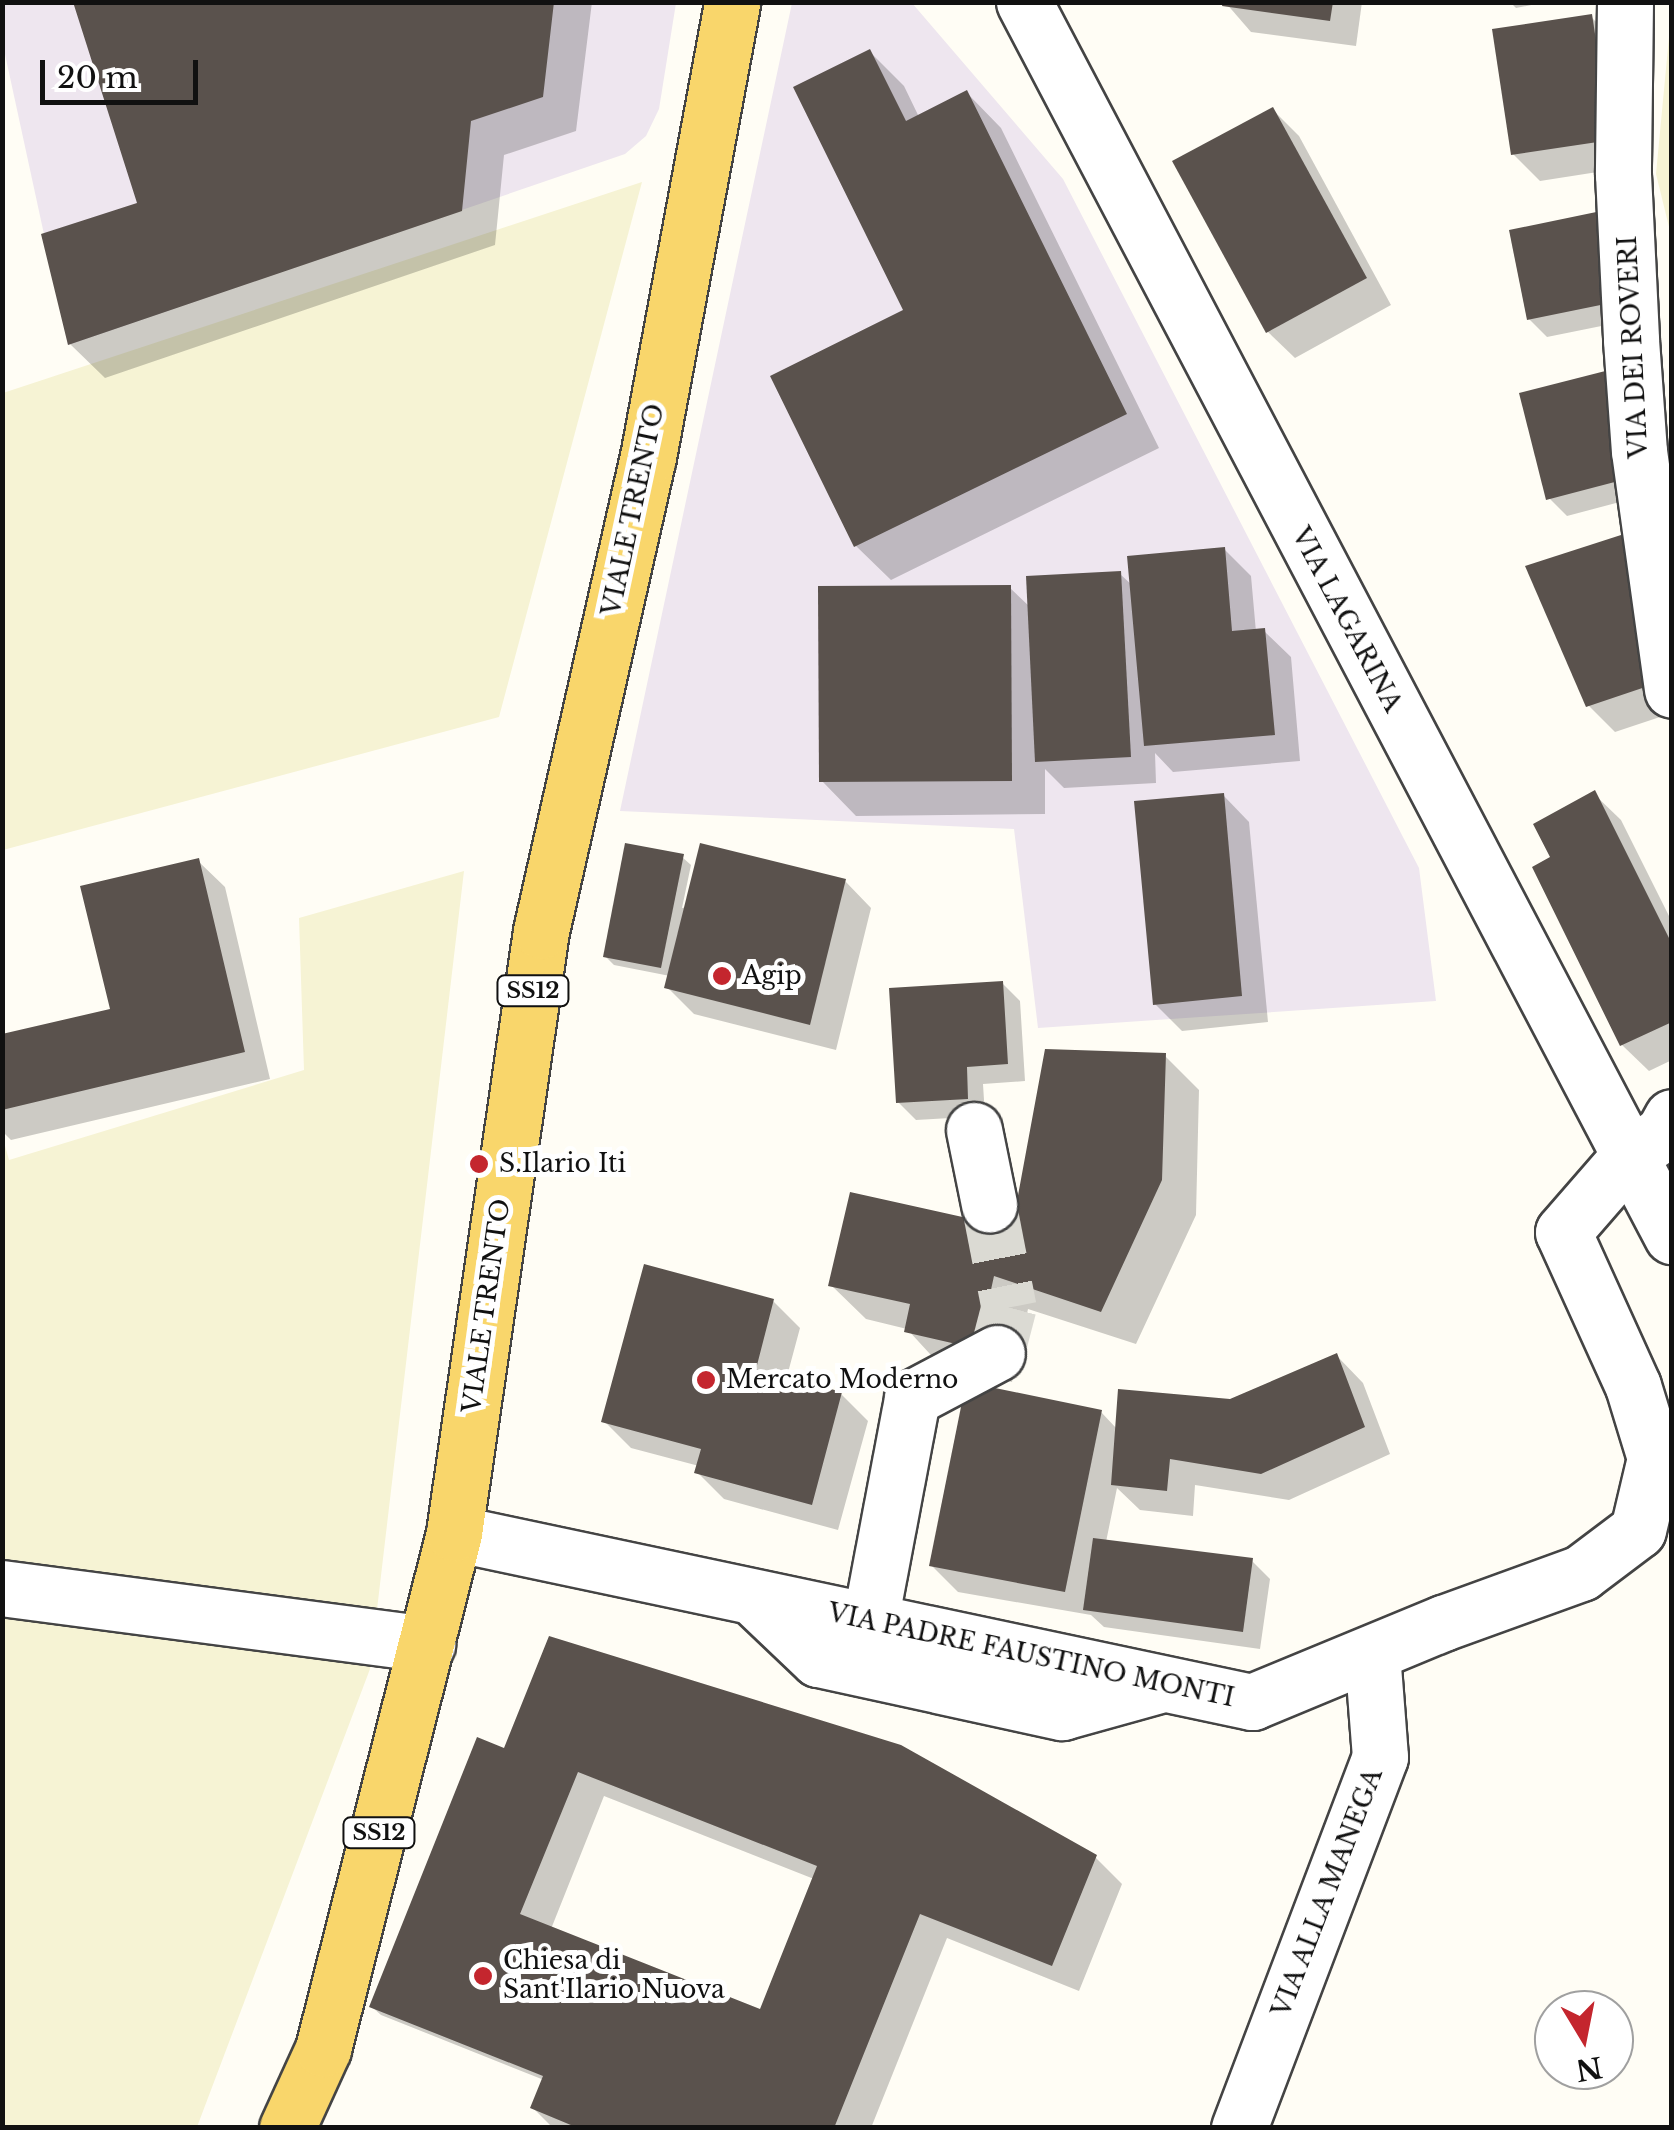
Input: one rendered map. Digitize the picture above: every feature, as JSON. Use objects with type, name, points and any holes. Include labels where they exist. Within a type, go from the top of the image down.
[{"type":"main road","name":"VIALE TRENTO","points":[[288,2128],[323,2049],[454,1533],[542,931],[648,456],[732,2]]},
{"type":"street","name":"VIA LAGARINA","points":[[1024,2],[1672,1236]]},
{"type":"street","name":"VIA DEI ROVERI","points":[[1625,2],[1624,174],[1631,340],[1639,452],[1672,690]]},
{"type":"street","points":[[1628,1156],[1663,1132],[1672,1117]]},
{"type":"street","points":[[974,1130],[989,1204]]},
{"type":"street","name":"VIA PADRE FAUSTINO MONTI","points":[[454,1533],[1252,1702],[1443,1624],[1582,1573],[1638,1530],[1655,1458],[1632,1386],[1563,1232],[1628,1156]]},
{"type":"street","points":[[870,1622],[912,1398],[997,1353]]},
{"type":"street","points":[[2,1588],[428,1644]]},
{"type":"street","points":[[753,1597],[818,1659],[1062,1712],[1167,1684]]},
{"type":"street","name":"VIA ALLA MANEGA","points":[[1239,2128],[1380,1757],[1372,1653]]},
{"type":"shaded area","points":[[2,3],[676,3],[659,109],[646,136],[625,154],[68,345],[3,45]]},
{"type":"shaded area","points":[[792,3],[912,3],[1063,179],[1419,868],[1436,1001],[1038,1028],[1014,829],[620,811]]},
{"type":"shaded area","points":[[1671,16],[1672,235],[1656,174]]},
{"type":"shaded area","points":[[642,182],[499,717],[3,850],[3,393]]},
{"type":"shaded area","points":[[464,871],[370,1669],[197,2127],[3,2127],[2,1135],[9,1160],[304,1070],[299,918]]},
{"type":"building","points":[[73,2],[554,2],[543,97],[471,121],[462,211],[68,345],[41,234],[137,203]]},
{"type":"building","points":[[1223,2],[1333,2],[1330,21],[1222,6]]},
{"type":"building","points":[[1592,14],[1611,140],[1511,155],[1492,29]]},
{"type":"building","points":[[870,49],[906,121],[967,90],[1127,414],[854,547],[770,376],[903,310],[793,87]]},
{"type":"building","points":[[1273,107],[1367,278],[1266,333],[1172,161]]},
{"type":"building","points":[[1606,210],[1625,300],[1527,320],[1509,230]]},
{"type":"building","points":[[1621,367],[1649,473],[1546,500],[1519,393]]},
{"type":"building","points":[[1621,535],[1672,654],[1672,678],[1586,707],[1525,566]]},
{"type":"building","points":[[1225,547],[1232,631],[1265,628],[1275,735],[1144,746],[1127,556]]},
{"type":"building","points":[[1121,571],[1131,757],[1035,762],[1026,576]]},
{"type":"building","points":[[1011,585],[1012,781],[819,782],[818,586]]},
{"type":"building","points":[[1595,790],[1672,944],[1672,1022],[1620,1046],[1532,867],[1550,857],[1533,824]]},
{"type":"building","points":[[1224,793],[1242,996],[1153,1005],[1134,801]]},
{"type":"building","points":[[625,843],[684,854],[661,968],[603,957]]},
{"type":"building","points":[[700,843],[846,879],[810,1025],[664,988]]},
{"type":"building","points":[[199,858],[245,1052],[2,1110],[2,1034],[110,1009],[80,886]]},
{"type":"building","points":[[1003,981],[1008,1064],[967,1067],[968,1099],[896,1103],[889,988]]},
{"type":"building","points":[[1045,1049],[1166,1053],[1162,1180],[1101,1312],[994,1276],[978,1349],[904,1332],[910,1304],[828,1286],[850,1192],[1012,1228]]},
{"type":"building","name":"Mercato Moderno","points":[[644,1264],[774,1299],[756,1369],[842,1392],[812,1505],[694,1473],[701,1449],[601,1422]]},
{"type":"building","points":[[1337,1353],[1365,1427],[1261,1474],[1170,1459],[1167,1491],[1111,1485],[1118,1389],[1230,1399]]},
{"type":"building","points":[[966,1382],[1102,1410],[1065,1592],[929,1566]]},
{"type":"building","points":[[1093,1538],[1253,1558],[1243,1632],[1083,1610]]},
{"type":"building","points":[[549,1636],[901,1745],[1097,1855],[1052,1966],[920,1914],[834,2128],[578,2128],[530,2108],[543,2076],[369,2007],[477,1737],[504,1748]],"holes":[[[578,1772],[817,1866],[760,2009],[520,1914]]]},
{"type":"tunnel","points":[[989,1204],[1009,1307],[997,1353]]},
{"type":"place","name":"Agip","points":[[722,976]]},
{"type":"place","name":"S.Ilario Iti","points":[[479,1164]]},
{"type":"place","name":"Mercato Moderno","points":[[706,1380]]},
{"type":"place","name":"Chiesa di Sant'Ilario Nuova","points":[[483,1976]]}]
